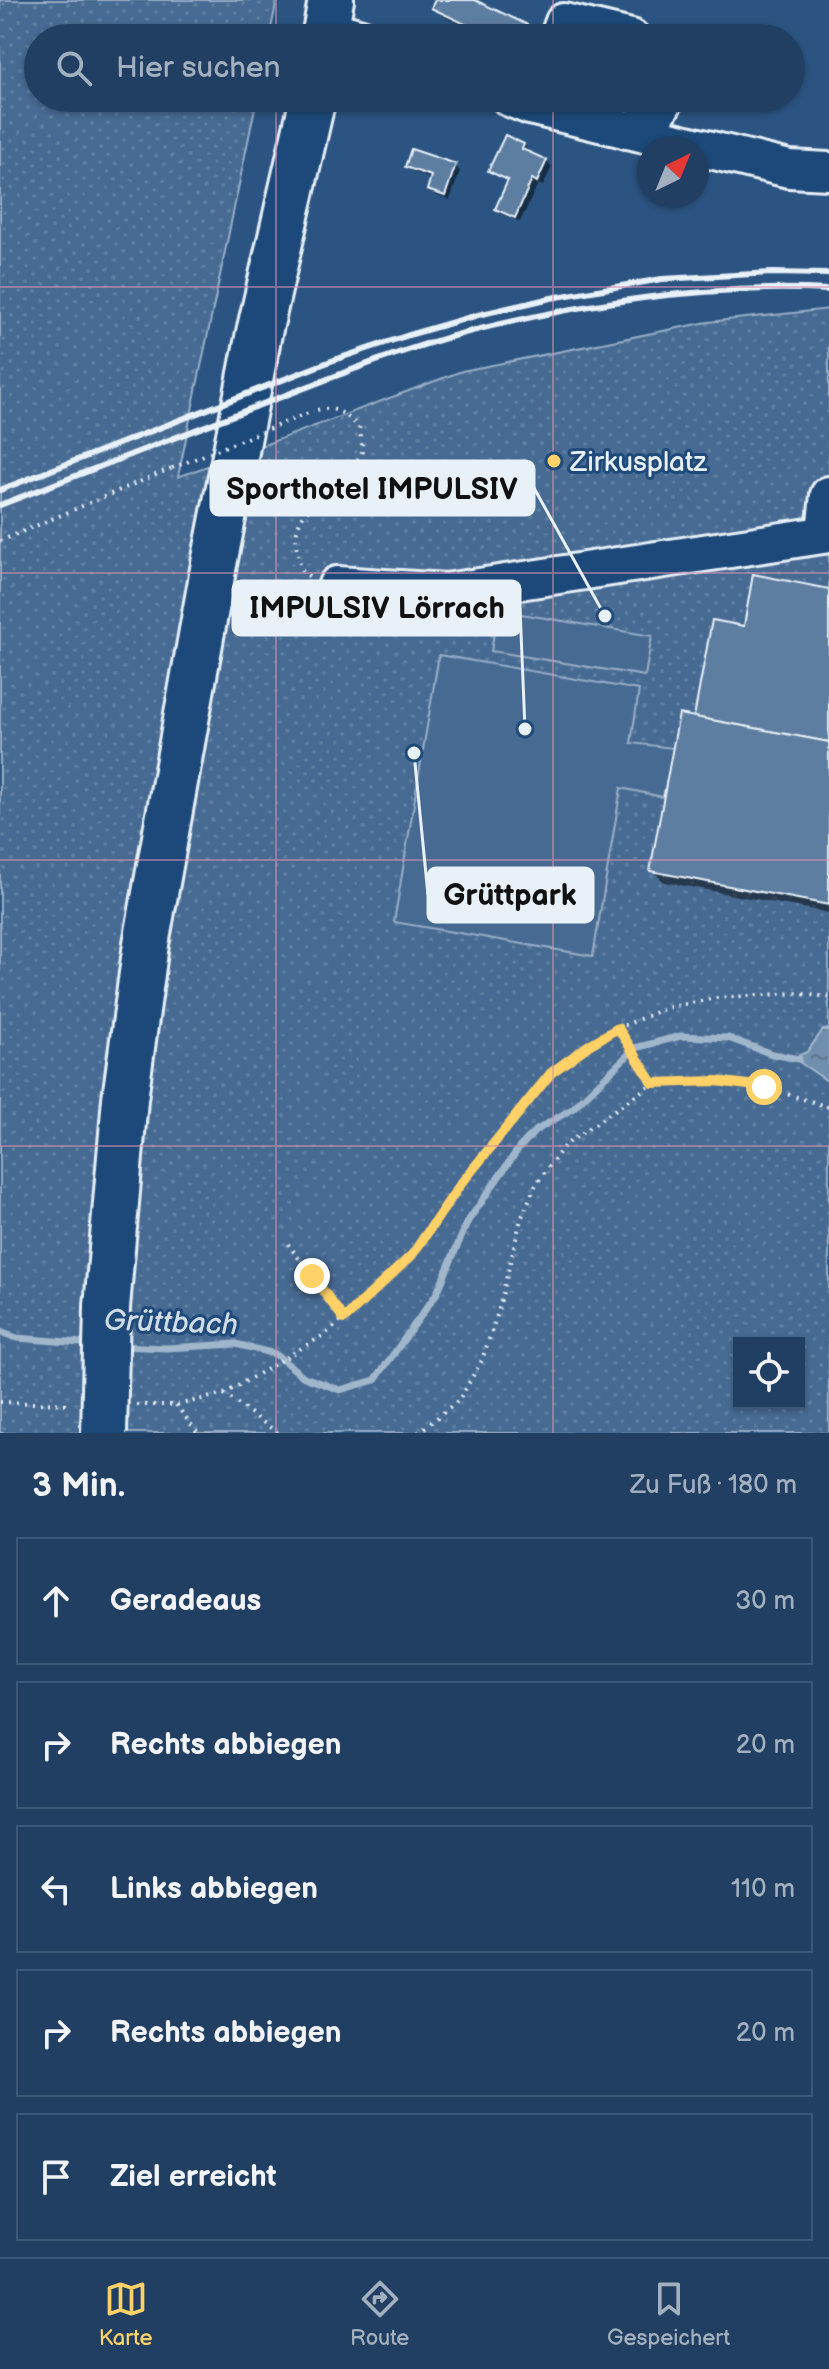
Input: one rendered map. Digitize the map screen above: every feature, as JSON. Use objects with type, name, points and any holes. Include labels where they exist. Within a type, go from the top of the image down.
[{"type":"main road","points":[[104,1433],[107,1307],[125,1099],[146,944],[259,333],[310,112]]},
{"type":"street","points":[[563,112],[789,169],[829,171]]},
{"type":"street","points":[[627,130],[652,122],[658,112]]},
{"type":"street","points":[[337,585],[446,592],[827,534],[829,495]]},
{"type":"path","points":[[0,541],[172,468],[328,407],[343,412],[359,427],[362,451],[354,466],[338,483],[307,507],[297,530],[296,552],[302,571],[316,580],[337,585]]},
{"type":"path","points":[[198,1433],[176,1405],[224,1394],[344,1319],[412,1255],[460,1185],[551,1073],[589,1045],[618,1028],[666,1008],[716,998],[795,993],[829,997]]},
{"type":"path","points":[[618,1028],[653,1083]]},
{"type":"path","points":[[418,1433],[459,1400],[482,1360],[498,1312],[521,1219],[536,1184],[565,1145],[653,1083],[716,1081],[764,1087],[829,1107]]},
{"type":"path","points":[[288,1244],[344,1319]]},
{"type":"path","points":[[224,1394],[278,1433]]},
{"type":"shaded area","points":[[0,0],[277,0],[272,24],[24,24],[24,112],[254,112],[178,477],[462,371],[708,322],[829,309],[829,1029],[823,1030],[807,1052],[794,1058],[829,1082],[829,1433],[0,1433]]},
{"type":"shaded area","points":[[498,610],[652,636],[645,676],[491,651]]},
{"type":"shaded area","points":[[439,655],[639,690],[631,743],[674,748],[663,797],[621,788],[593,956],[394,922]]},
{"type":"water","points":[[823,1030],[829,1030],[829,1082],[793,1058],[807,1052]]},
{"type":"building","points":[[435,0],[475,0],[526,24],[465,24],[431,8]]},
{"type":"building","points":[[505,135],[524,144],[522,149],[547,160],[537,182],[532,179],[515,218],[495,209],[508,180],[488,171]]},
{"type":"building","points":[[411,149],[456,164],[445,196],[427,190],[431,176],[405,167]]},
{"type":"building","points":[[753,574],[829,589],[829,742],[694,717],[712,620],[744,626]]},
{"type":"building","points":[[679,714],[829,742],[829,905],[650,871]]},
{"type":"waterway","name":"Grüttbach","points":[[122,1346],[166,1348],[236,1344],[275,1354],[304,1377],[340,1390],[375,1380],[437,1293],[468,1221],[519,1148],[535,1131],[572,1109],[635,1048],[681,1036],[728,1038],[772,1054],[799,1059]]},
{"type":"waterway","name":"Grüttbach","points":[[0,1332],[17,1338],[94,1344]]},
{"type":"railway","points":[[0,490],[331,361],[478,315],[551,298],[662,279],[772,273],[829,274]]},
{"type":"railway","points":[[0,505],[364,365],[464,333],[554,312],[645,298],[737,290],[829,290]]},
{"type":"place","name":"Zirkusplatz","points":[[554,461]]},
{"type":"place","name":"Sporthotel IMPULSIV","points":[[605,616]]},
{"type":"place","name":"IMPULSIV Lörrach","points":[[525,729]]},
{"type":"place","name":"Grüttpark","points":[[414,753]]},
{"type":"route","points":[[312,1276],[344,1319],[412,1255],[460,1185],[551,1073],[618,1028],[653,1083],[716,1081],[764,1087]]}]
